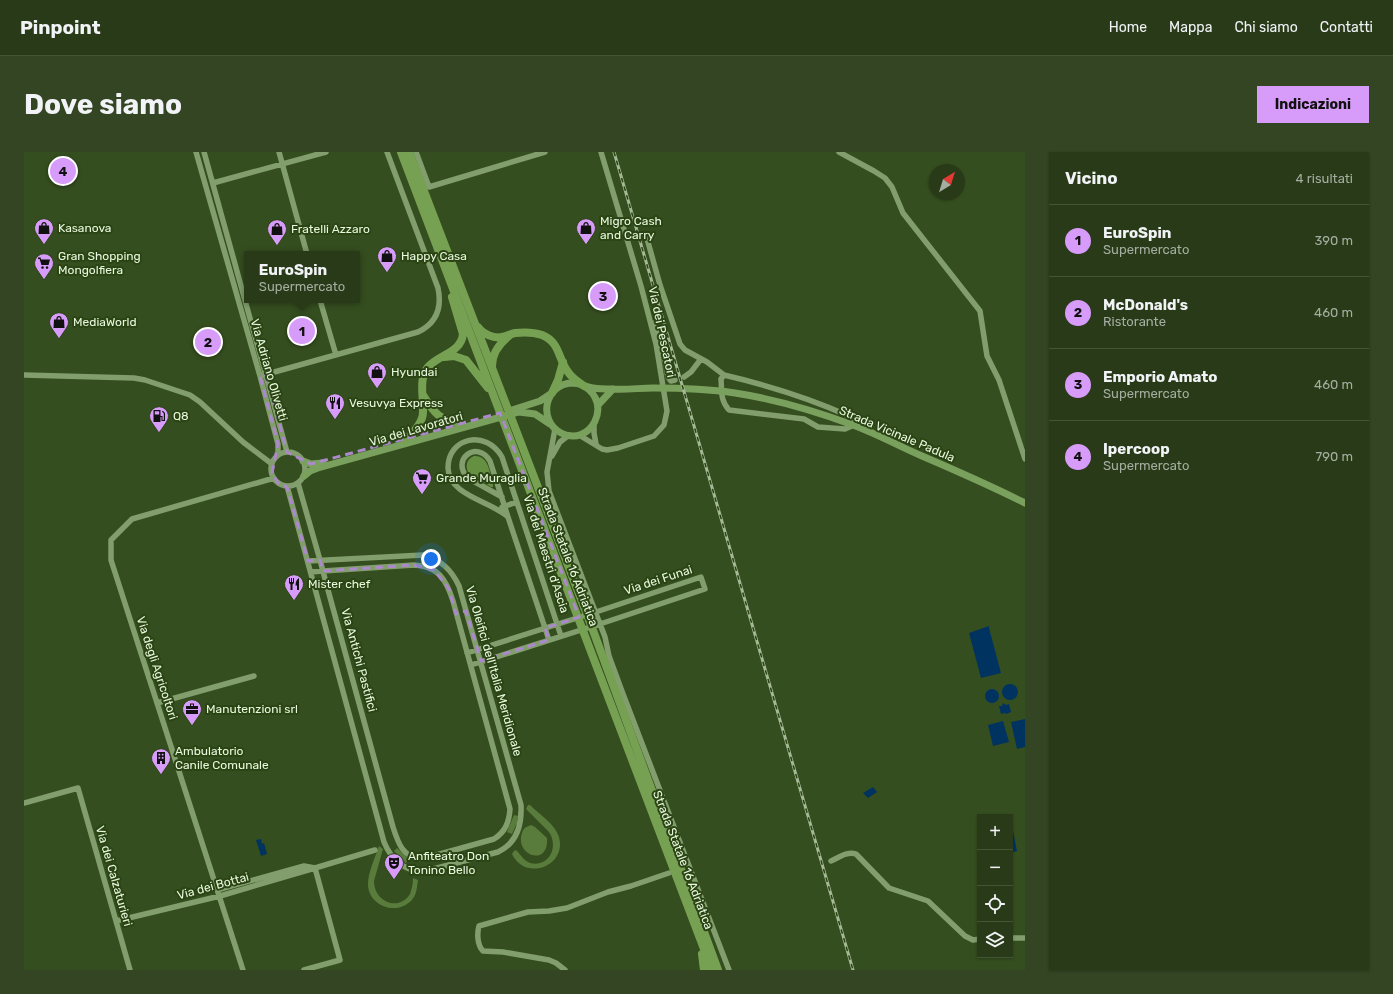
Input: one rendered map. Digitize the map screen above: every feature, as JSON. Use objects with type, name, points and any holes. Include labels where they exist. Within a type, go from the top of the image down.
[{"type":"highway","name":"Strada Statale 16 Adriatica","points":[[402,152],[447,274],[498,394],[517,431],[580,609]]},
{"type":"highway","name":"Strada Statale 16 Adriatica","points":[[409,152],[492,367],[509,435],[580,609],[720,970]]},
{"type":"highway","points":[[405,440],[416,431],[423,413],[423,376],[427,368],[434,361],[459,346],[462,341],[462,334],[447,274]]},
{"type":"highway","points":[[471,314],[479,329],[484,333],[501,337],[515,333],[532,332],[544,336],[554,344],[560,353],[569,374],[584,386]]},
{"type":"highway","points":[[492,367],[492,359],[503,341],[515,333]]},
{"type":"highway","points":[[442,357],[454,356],[466,360],[498,394]]},
{"type":"highway","points":[[552,393],[558,380],[563,362]]},
{"type":"highway","points":[[422,393],[432,411],[442,418],[462,424]]},
{"type":"highway","name":"Strada Statale 16 Adriatica","points":[[590,635],[712,970]]},
{"type":"highway","points":[[690,913],[702,956],[704,970]]},
{"type":"main road","name":"Strada Vicinale Padula","points":[[518,410],[540,401],[559,387],[568,384],[576,384],[595,389],[654,388],[710,391],[763,398],[854,425],[1025,503]]},
{"type":"main road","points":[[518,410],[535,414],[546,420],[562,433],[579,435],[587,431],[594,424],[598,415],[598,405],[594,396],[584,386]]},
{"type":"main road","points":[[598,405],[613,389]]},
{"type":"main road","points":[[552,393],[548,401],[546,411],[548,418],[554,427]]},
{"type":"main road","name":"Via dei Lavoratori","points":[[317,466],[462,424],[518,410]]},
{"type":"main road","name":"Via dei Lavoratori","points":[[317,466],[518,410]]},
{"type":"main road","points":[[303,461],[317,466]]},
{"type":"main road","points":[[304,476],[317,466]]},
{"type":"street","name":"Via Adriano Olivetti","points":[[196,152],[260,376],[278,444],[278,455]]},
{"type":"street","name":"Via Adriano Olivetti","points":[[204,152],[244,295]]},
{"type":"street","points":[[279,152],[306,251]]},
{"type":"street","points":[[213,183],[326,152]]},
{"type":"street","points":[[260,376],[418,332],[430,324],[437,314],[440,301],[438,288],[387,152]]},
{"type":"street","points":[[416,152],[429,187],[544,152]]},
{"type":"street","name":"Via dei Pescatori","points":[[579,435],[607,450],[618,448],[654,436],[664,426],[667,411],[656,344],[641,286],[601,152]]},
{"type":"street","points":[[839,152],[874,170],[885,178],[892,187],[903,213],[980,311],[987,356],[999,380],[1025,459]]},
{"type":"street","points":[[646,235],[660,286],[680,344],[685,350],[724,375],[747,380],[819,402],[850,416],[854,425],[845,429],[818,427],[804,419],[729,410],[723,404],[722,399],[721,379],[724,375]]},
{"type":"street","name":"Via Adriano Olivetti","points":[[246,303],[287,452]]},
{"type":"street","points":[[321,303],[336,355]]},
{"type":"street","points":[[649,318],[656,329],[668,377],[671,381],[675,380]]},
{"type":"street","points":[[684,377],[691,372],[701,359]]},
{"type":"street","points":[[24,376],[134,378],[183,391],[200,402],[243,442],[272,464]]},
{"type":"street","points":[[594,424],[596,444]]},
{"type":"street","points":[[554,427],[547,472],[549,492],[596,612],[605,637],[609,656],[686,866],[729,970]]},
{"type":"street","points":[[549,459],[560,442],[569,435]]},
{"type":"street","name":"Via dei Maestri d’Ascia","points":[[549,640],[510,521],[505,514],[461,490],[454,484],[450,476],[448,466],[449,460],[456,448],[469,440],[478,439],[493,444],[502,457],[561,636]]},
{"type":"street","points":[[287,452],[296,454],[303,461],[305,470],[304,476],[298,483],[292,486],[286,486],[278,483],[272,473],[272,464],[278,455],[287,452]]},
{"type":"street","points":[[502,497],[464,475],[462,466],[464,457],[467,454],[471,452],[480,452],[488,456],[502,497],[504,506],[510,521]]},
{"type":"street","name":"Via degli Agricoltori","points":[[243,970],[111,560],[111,540],[132,519],[274,478]]},
{"type":"street","name":"Via Antichi Pastifici","points":[[298,483],[398,844],[411,856],[422,859],[494,839],[505,828],[509,819],[510,809]]},
{"type":"street","name":"Via Antichi Pastifici","points":[[286,486],[308,560],[384,842],[388,852],[400,864],[413,870],[425,872],[504,849],[516,837],[520,828],[522,817],[521,805]]},
{"type":"street","points":[[496,509],[517,502]]},
{"type":"street","name":"Via Oleifici dell'Italia Meridionale","points":[[308,560],[423,555],[433,558],[444,565],[454,575],[459,586],[521,805]]},
{"type":"street","name":"Via Oleifici dell'Italia Meridionale","points":[[311,572],[423,566],[434,570],[443,577],[449,588],[468,653],[510,809]]},
{"type":"street","name":"Via dei Funai","points":[[468,653],[701,577],[705,589],[471,665]]},
{"type":"street","points":[[456,614],[466,611]]},
{"type":"street","points":[[157,703],[254,676]]},
{"type":"street","name":"Via dei Calzaturieri","points":[[24,803],[78,788],[130,970]]},
{"type":"street","name":"Via dei Bottai","points":[[116,921],[220,896],[375,850]]},
{"type":"street","points":[[831,861],[851,852],[856,854],[889,888],[928,902],[965,936],[973,940],[977,939]]},
{"type":"street","name":"Via dei Bottai","points":[[217,890],[304,866],[315,868]]},
{"type":"street","points":[[304,970],[340,960],[315,868]]},
{"type":"street","points":[[565,970],[549,960],[503,952],[483,951],[479,946],[479,926],[528,912],[567,908],[608,892],[669,873]]},
{"type":"street","points":[[1013,938],[1025,938]]},
{"type":"highlighted area","points":[[266,374],[287,452],[311,464],[500,413],[579,617],[545,628],[549,640],[481,661],[466,611],[456,614],[449,589],[434,570],[414,565],[323,571],[320,560],[308,561],[287,487],[278,483],[272,473],[278,444],[260,376]]},
{"type":"green space","points":[[474,456],[483,459],[486,462],[490,471],[493,487],[468,472],[467,462]]},
{"type":"green space","points":[[528,805],[530,805],[554,828],[559,837],[560,847],[557,856],[551,863],[535,869],[526,867],[518,862],[512,854],[516,850],[528,862],[537,864],[547,859],[552,850],[552,838],[549,832],[526,809]]},
{"type":"green space","points":[[514,815],[518,816],[517,823],[512,834],[507,832]]},
{"type":"green space","points":[[531,825],[547,838],[546,847],[543,853],[538,855],[532,855],[527,852],[521,841],[523,830]]},
{"type":"green space","points":[[379,846],[383,849],[374,881],[375,888],[382,899],[388,902],[400,903],[410,894],[413,878],[418,880],[414,897],[401,907],[386,907],[374,899],[370,893],[368,885],[369,875]]},
{"type":"green space","points":[[397,848],[409,859],[406,863],[394,851]]},
{"type":"water","points":[[989,626],[1001,673],[981,678],[969,633]]},
{"type":"water","points":[[1010,684],[1017,689],[1018,692],[1013,699],[1010,700],[1003,695],[1002,692],[1007,685]]},
{"type":"water","points":[[989,689],[995,689],[999,693],[999,699],[995,703],[989,703],[985,699],[985,693]]},
{"type":"water","points":[[1003,703],[1006,705],[1009,704],[1011,712],[1001,714],[999,706],[1002,706]]},
{"type":"water","points":[[1025,719],[1025,747],[1017,749],[1011,722]]},
{"type":"water","points":[[1003,721],[1009,742],[993,746],[988,725]]},
{"type":"water","points":[[873,787],[877,792],[868,798],[863,793]]},
{"type":"water","points":[[1013,830],[1017,851],[1013,852]]},
{"type":"water","points":[[261,839],[262,844],[264,843],[267,854],[261,856],[256,840]]},
{"type":"railway","points":[[614,152],[853,970]]},
{"type":"place","name":"Ipercoop","points":[[63,171]]},
{"type":"place","name":"Kasanova","points":[[44,245]]},
{"type":"place","name":"Migro Cash and Carry","points":[[586,245]]},
{"type":"place","name":"Fratelli Azzaro","points":[[277,246]]},
{"type":"place","name":"Happy Casa","points":[[387,273]]},
{"type":"place","name":"Gran Shopping Mongolfiera","points":[[44,280]]},
{"type":"place","name":"Emporio Amato","points":[[603,296]]},
{"type":"place","name":"EuroSpin","points":[[302,331]]},
{"type":"place","name":"MediaWorld","points":[[59,339]]},
{"type":"place","name":"McDonald's","points":[[208,342]]},
{"type":"place","name":"Hyundai","points":[[377,389]]},
{"type":"place","name":"Vesuvya Express","points":[[335,420]]},
{"type":"place","name":"Q8","points":[[159,433]]},
{"type":"place","name":"Grande Muraglia","points":[[422,495]]},
{"type":"place","name":"Mister chef","points":[[294,601]]},
{"type":"place","name":"Manutenzioni srl","points":[[192,726]]},
{"type":"place","name":"Ambulatorio Canile Comunale","points":[[161,775]]},
{"type":"place","name":"Anfiteatro Don Tonino Bello","points":[[394,880]]}]
